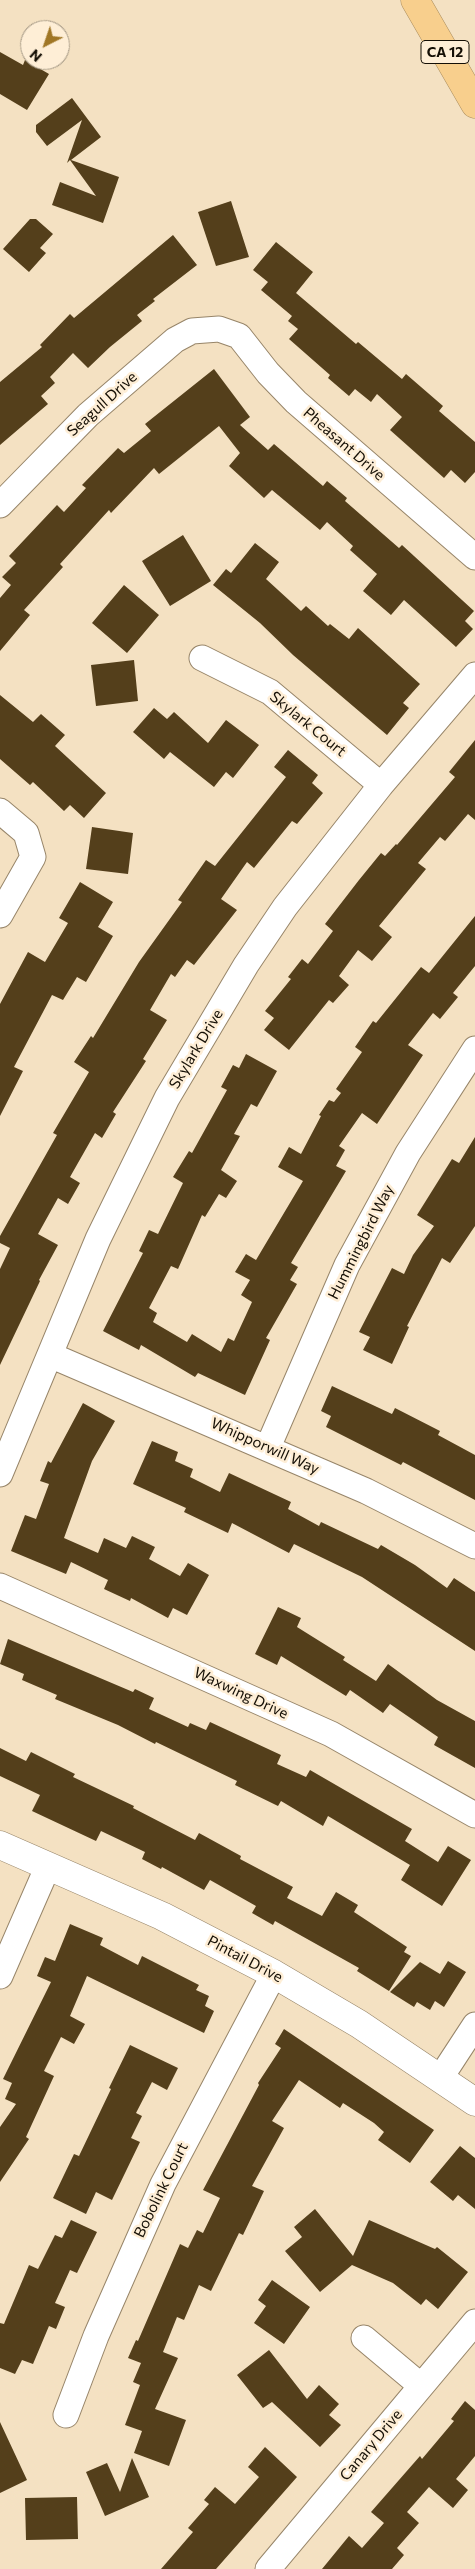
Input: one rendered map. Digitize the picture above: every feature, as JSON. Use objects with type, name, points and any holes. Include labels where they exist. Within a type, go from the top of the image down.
[{"type":"highway","name":"CA 12","points":[[415,0],[475,104]]},
{"type":"street","name":"Seagull Drive","points":[[0,505],[88,415],[175,340],[192,331],[219,328]]},
{"type":"street","name":"Pheasant Drive","points":[[219,328],[239,336],[268,373],[296,402],[475,557]]},
{"type":"street","name":"Skylark Court","points":[[202,658],[270,692],[381,785]]},
{"type":"street","name":"Skylark Drive","points":[[0,1474],[98,1239],[167,1098],[246,965],[285,906],[381,785],[475,675]]},
{"type":"street","points":[[0,811],[26,833],[33,857],[0,915]]},
{"type":"street","name":"Hummingbird Way","points":[[268,1447],[347,1265],[408,1152],[475,1049]]},
{"type":"street","name":"Whipporwill Way","points":[[50,1355],[268,1447],[366,1491],[475,1546]]},
{"type":"street","name":"Waxwing Drive","points":[[0,1586],[331,1734],[475,1815]]},
{"type":"street","name":"Pintail Drive","points":[[0,1846],[162,1916],[274,1974],[359,2024],[441,2077],[475,2102]]},
{"type":"street","points":[[0,1976],[48,1866]]},
{"type":"street","name":"Bobolink Court","points":[[66,2415],[96,2336],[162,2184],[274,1974]]},
{"type":"street","points":[[441,2077],[475,2025]]},
{"type":"street","name":"Canary Drive","points":[[268,2569],[420,2385],[475,2322]]},
{"type":"street","points":[[364,2338],[420,2385]]},
{"type":"building","points":[[0,52],[20,63],[20,70],[42,70],[49,74],[27,110],[0,94]]},
{"type":"building","points":[[72,98],[101,137],[71,160],[119,177],[103,223],[52,205],[60,182],[96,196],[70,160],[67,163],[82,120],[47,146],[36,132],[36,125]]},
{"type":"building","points":[[231,201],[249,257],[216,266],[198,212]]},
{"type":"building","points":[[30,219],[36,219],[53,234],[40,248],[46,253],[29,272],[3,249]]},
{"type":"building","points":[[173,235],[197,265],[153,299],[155,301],[137,315],[142,321],[88,368],[73,353],[50,377],[55,383],[41,396],[48,404],[0,445],[0,382],[42,347],[40,345],[70,314],[74,318]]},
{"type":"building","points":[[276,242],[313,272],[296,293],[356,344],[358,342],[402,379],[406,374],[443,406],[439,411],[475,442],[475,472],[465,483],[451,470],[444,478],[390,430],[402,417],[377,394],[371,402],[355,389],[349,396],[328,378],[330,375],[289,339],[298,329],[288,321],[292,316],[261,290],[268,282],[253,270]]},
{"type":"building","points":[[214,369],[250,417],[240,425],[268,450],[274,444],[323,486],[327,481],[347,498],[345,501],[399,548],[402,545],[474,611],[465,621],[473,629],[456,647],[404,600],[391,615],[363,591],[377,574],[350,550],[353,546],[327,522],[320,530],[272,490],[264,498],[229,466],[240,453],[219,426],[159,474],[154,468],[111,513],[109,510],[60,564],[63,567],[24,610],[30,615],[0,651],[0,598],[11,585],[2,577],[16,563],[9,556],[57,505],[64,512],[86,488],[82,485],[118,448],[124,453],[151,431],[145,424]]},
{"type":"building","points":[[183,535],[211,581],[170,606],[142,561]]},
{"type":"building","points":[[255,543],[279,562],[266,579],[301,611],[306,606],[328,626],[330,624],[349,639],[358,628],[420,684],[403,703],[409,708],[387,735],[293,655],[260,623],[213,585],[226,569],[231,573]]},
{"type":"building","points":[[124,585],[159,615],[127,653],[92,623]]},
{"type":"building","points":[[134,660],[138,701],[96,706],[91,665]]},
{"type":"building","points":[[0,695],[33,722],[41,714],[65,735],[55,746],[106,793],[84,818],[70,805],[64,811],[33,782],[30,785],[0,759]]},
{"type":"building","points":[[154,708],[167,719],[174,712],[208,743],[226,720],[259,745],[233,778],[226,772],[214,787],[170,752],[164,759],[133,732]]},
{"type":"building","points":[[475,740],[475,820],[468,814],[445,841],[440,837],[418,863],[426,869],[379,926],[392,937],[372,961],[358,950],[339,976],[349,985],[333,1003],[329,1000],[289,1050],[264,1030],[274,1018],[265,1011],[291,979],[288,977],[302,959],[308,964],[333,931],[325,924],[359,880],[381,853],[385,856],[397,845],[455,777],[449,772]]},
{"type":"building","points":[[288,750],[318,775],[312,783],[323,793],[297,824],[292,821],[254,868],[247,862],[221,899],[237,910],[194,965],[187,960],[175,977],[171,974],[150,1010],[167,1020],[143,1059],[146,1061],[113,1112],[116,1114],[102,1138],[95,1133],[70,1177],[80,1183],[68,1204],[58,1198],[38,1234],[58,1245],[39,1280],[0,1365],[0,1269],[10,1248],[0,1243],[0,1236],[57,1135],[53,1133],[89,1072],[74,1062],[91,1036],[93,1038],[139,962],[182,902],[178,900],[206,860],[215,866],[286,777],[274,767]]},
{"type":"building","points":[[92,827],[133,833],[128,874],[86,869]]},
{"type":"building","points":[[80,882],[113,902],[98,927],[113,936],[86,982],[77,977],[63,1000],[52,995],[14,1067],[23,1071],[0,1116],[0,1004],[28,952],[45,962],[68,923],[59,918]]},
{"type":"building","points":[[475,916],[475,966],[453,993],[458,997],[440,1019],[433,1013],[408,1045],[423,1055],[377,1124],[362,1113],[339,1146],[345,1150],[336,1166],[346,1171],[291,1263],[298,1267],[290,1280],[297,1284],[266,1338],[270,1340],[245,1395],[198,1373],[195,1377],[141,1345],[139,1350],[103,1331],[143,1253],[139,1251],[149,1230],[158,1234],[183,1183],[173,1177],[189,1151],[192,1153],[227,1090],[221,1087],[233,1065],[239,1068],[246,1054],[277,1071],[257,1107],[251,1104],[234,1134],[240,1136],[221,1170],[237,1181],[226,1198],[219,1194],[205,1217],[202,1215],[178,1269],[171,1266],[149,1308],[157,1313],[153,1322],[187,1342],[192,1334],[221,1352],[228,1338],[234,1341],[252,1302],[241,1295],[250,1280],[235,1272],[246,1254],[256,1260],[303,1181],[278,1167],[289,1147],[301,1154],[321,1116],[319,1115],[329,1100],[334,1102],[341,1093],[336,1089],[362,1052],[355,1047],[373,1021],[376,1023],[421,967],[429,973]]},
{"type":"building","points":[[475,1137],[475,1226],[450,1263],[442,1258],[407,1326],[409,1327],[392,1364],[363,1350],[370,1337],[359,1332],[392,1268],[404,1274],[413,1255],[434,1226],[417,1215],[452,1159],[459,1163]]},
{"type":"building","points":[[332,1386],[392,1414],[395,1408],[440,1431],[438,1435],[475,1455],[475,1500],[403,1462],[401,1465],[326,1427],[331,1416],[321,1411]]},
{"type":"building","points":[[83,1403],[115,1421],[92,1461],[64,1538],[98,1553],[104,1538],[126,1548],[132,1536],[155,1547],[149,1559],[180,1576],[188,1563],[209,1575],[187,1615],[173,1608],[168,1618],[131,1598],[130,1601],[104,1589],[108,1580],[71,1562],[66,1574],[11,1551],[25,1515],[36,1519],[49,1484],[40,1481],[48,1461],[51,1463]]},
{"type":"building","points":[[152,1441],[178,1452],[175,1461],[193,1469],[190,1477],[220,1492],[229,1473],[291,1502],[288,1509],[319,1526],[321,1522],[378,1549],[381,1545],[415,1565],[447,1588],[454,1578],[475,1592],[475,1651],[362,1577],[294,1544],[289,1553],[232,1523],[228,1533],[184,1512],[186,1508],[133,1484]]},
{"type":"building","points":[[278,1607],[301,1618],[297,1627],[345,1657],[343,1660],[376,1681],[388,1664],[437,1700],[475,1721],[475,1768],[434,1745],[438,1737],[390,1704],[383,1713],[350,1690],[346,1696],[281,1656],[277,1665],[255,1654]]},
{"type":"building","points":[[8,1639],[133,1692],[135,1689],[154,1698],[149,1709],[188,1727],[190,1723],[206,1730],[210,1722],[281,1755],[277,1764],[306,1777],[310,1770],[412,1829],[405,1841],[438,1862],[448,1846],[471,1860],[442,1906],[401,1880],[410,1865],[328,1816],[323,1826],[281,1801],[278,1806],[235,1785],[237,1781],[156,1742],[155,1744],[118,1725],[55,1699],[57,1695],[22,1680],[24,1674],[0,1664]]},
{"type":"building","points":[[0,1748],[26,1761],[31,1752],[75,1774],[73,1777],[134,1806],[133,1808],[195,1840],[199,1833],[241,1856],[240,1859],[293,1887],[287,1898],[322,1916],[336,1892],[358,1905],[354,1912],[407,1947],[404,1952],[411,1956],[389,1991],[357,1971],[359,1968],[275,1921],[273,1925],[252,1913],[256,1906],[210,1880],[204,1890],[162,1867],[161,1869],[142,1859],[145,1852],[101,1831],[96,1841],[32,1811],[40,1795],[0,1776]]},
{"type":"building","points":[[70,1924],[103,1938],[100,1945],[138,1965],[142,1956],[199,1985],[196,1990],[209,1996],[205,2006],[214,2011],[204,2033],[87,1976],[70,2016],[85,2024],[74,2044],[61,2037],[44,2071],[54,2076],[26,2137],[29,2139],[0,2182],[0,2127],[16,2104],[5,2099],[12,2083],[3,2079],[51,1982],[37,1976],[45,1957],[55,1961]]},
{"type":"building","points":[[448,1961],[466,1972],[444,2007],[435,2001],[430,2010],[417,2002],[414,2007],[390,1992],[420,1962],[440,1974]]},
{"type":"building","points":[[284,2029],[434,2130],[410,2163],[378,2140],[384,2132],[374,2123],[343,2103],[340,2108],[299,2080],[272,2121],[284,2128],[252,2186],[264,2191],[243,2235],[239,2233],[211,2291],[199,2285],[184,2320],[177,2317],[163,2352],[178,2358],[155,2409],[186,2420],[169,2466],[134,2453],[142,2431],[125,2425],[140,2385],[133,2382],[141,2363],[128,2358],[136,2340],[138,2341],[180,2244],[188,2248],[197,2230],[203,2233],[220,2198],[203,2190],[259,2085],[258,2083],[281,2048],[275,2044]]},
{"type":"building","points":[[130,2045],[178,2068],[167,2090],[152,2082],[136,2113],[142,2116],[131,2138],[140,2142],[112,2200],[96,2192],[86,2214],[53,2198],[74,2154],[79,2156]]},
{"type":"building","points":[[460,2146],[475,2158],[475,2209],[458,2195],[453,2201],[430,2182]]},
{"type":"building","points":[[315,2209],[353,2256],[369,2220],[435,2249],[437,2247],[468,2272],[438,2309],[426,2299],[421,2305],[393,2283],[352,2265],[320,2292],[285,2251],[302,2237],[294,2227]]},
{"type":"building","points":[[71,2220],[97,2232],[77,2273],[70,2270],[55,2303],[65,2307],[56,2329],[49,2326],[33,2364],[22,2360],[15,2374],[0,2368],[0,2323],[4,2324],[29,2265],[38,2269],[55,2235],[62,2238]]},
{"type":"building","points":[[272,2280],[310,2307],[284,2344],[254,2323],[266,2306],[258,2300]]},
{"type":"building","points":[[269,2350],[307,2399],[319,2385],[339,2404],[329,2415],[341,2425],[320,2447],[272,2402],[263,2408],[237,2375]]},
{"type":"building","points":[[465,2401],[475,2410],[475,2456],[456,2479],[468,2490],[453,2508],[429,2487],[407,2512],[419,2523],[397,2548],[404,2555],[392,2569],[322,2569],[349,2536],[362,2548],[384,2523],[371,2512],[420,2456],[422,2459],[454,2421],[451,2419]]},
{"type":"building","points":[[0,2422],[27,2480],[0,2493]]},
{"type":"building","points":[[265,2447],[297,2477],[216,2569],[161,2569],[193,2532],[188,2528],[209,2504],[204,2500],[215,2487],[235,2504],[259,2477],[248,2467]]},
{"type":"building","points":[[132,2458],[149,2497],[105,2516],[86,2472],[107,2463],[120,2492]]},
{"type":"building","points":[[77,2497],[78,2539],[26,2540],[25,2498]]}]
